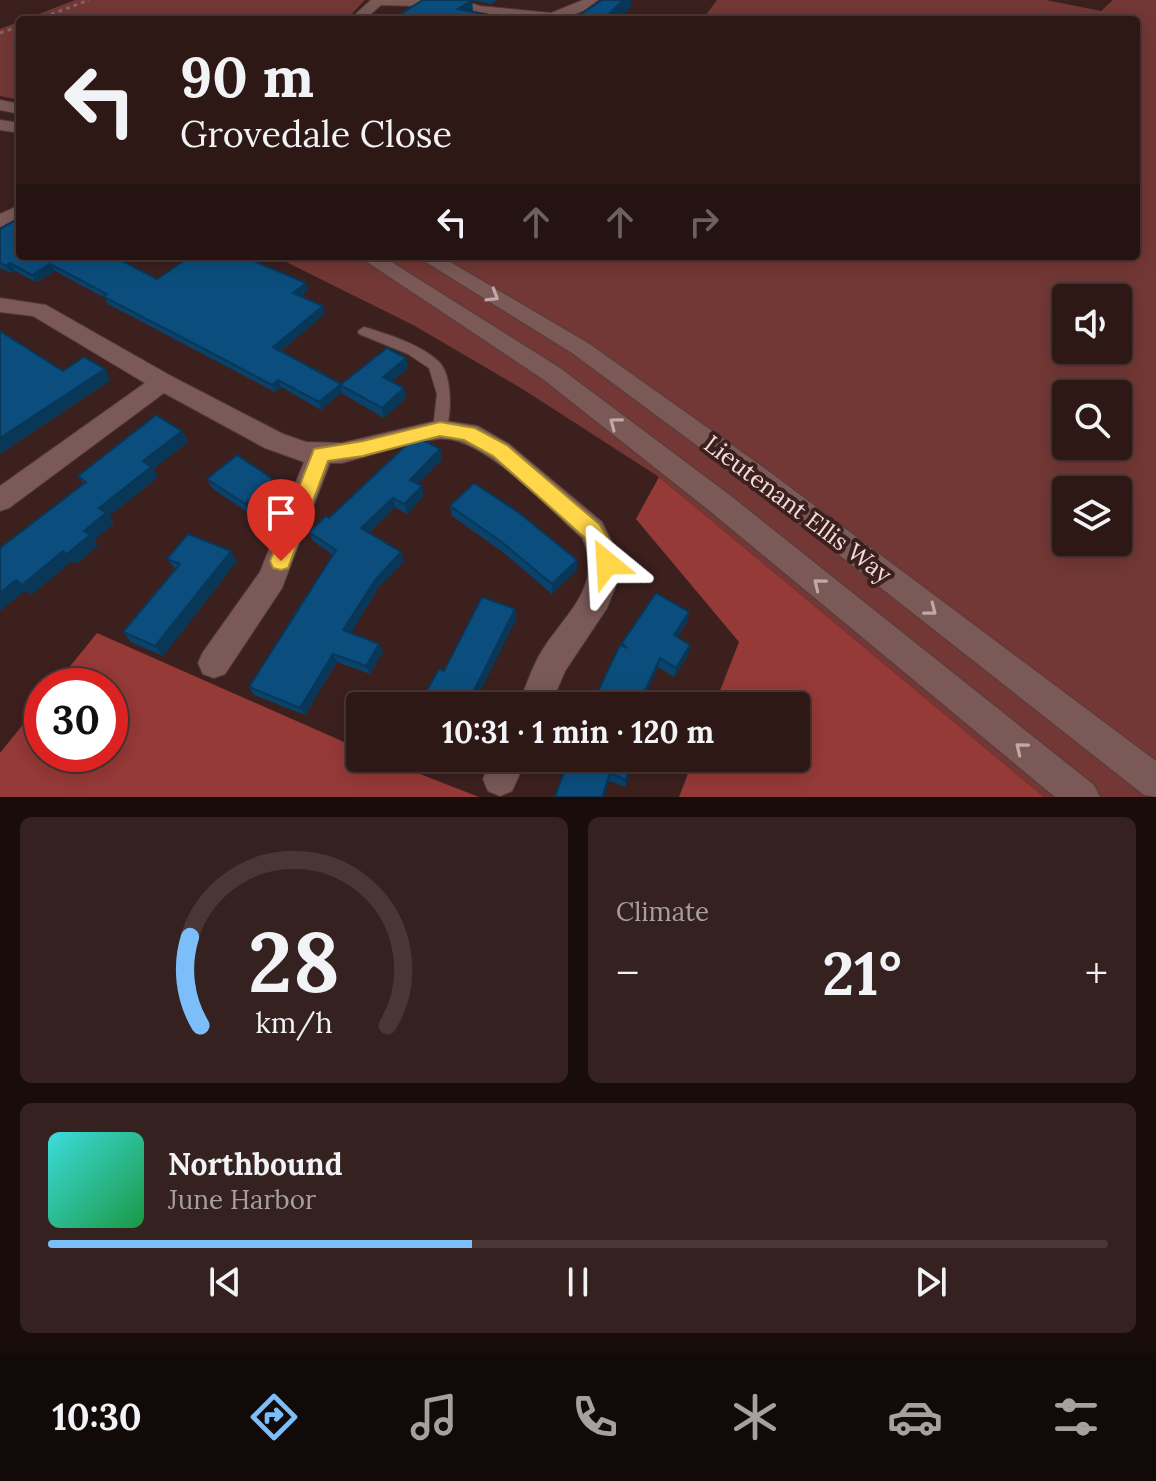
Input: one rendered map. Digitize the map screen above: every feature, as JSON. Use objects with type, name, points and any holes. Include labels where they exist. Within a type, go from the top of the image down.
[{"type":"street","points":[[360,16],[378,0],[457,3],[478,10],[541,16]]},
{"type":"street","points":[[555,16],[592,0]]},
{"type":"street","name":"Lieutenant Ellis Way","points":[[374,260],[552,374],[721,504],[1082,797]]},
{"type":"street","name":"Lieutenant Ellis Way","points":[[433,260],[580,348],[754,474],[1156,783]]},
{"type":"street","points":[[0,305],[38,310],[163,382],[274,441],[305,452],[320,454],[363,448],[440,429],[469,433],[500,451],[592,530],[602,546],[607,563],[601,592],[551,664],[540,692]]},
{"type":"street","points":[[0,500],[163,382]]},
{"type":"street","points":[[214,663],[272,579],[320,454]]},
{"type":"lane","points":[[364,331],[413,351],[435,365],[444,394],[440,429]]},
{"type":"path","points":[[47,16],[89,0]]},
{"type":"shaded area","points":[[75,0],[365,0],[350,16],[33,16]]},
{"type":"shaded area","points":[[717,0],[1046,0],[1101,11],[1113,0],[1156,0],[1156,797],[1044,797],[659,477],[524,390],[415,326],[282,260],[1140,260],[1140,16],[705,16]]},
{"type":"shaded area","points":[[16,23],[16,99],[0,96],[0,29]]},
{"type":"shaded area","points":[[659,477],[1044,797],[679,797],[689,772],[810,772],[810,692],[719,692],[739,642],[636,519]]},
{"type":"shaded area","points":[[97,633],[346,743],[346,772],[415,772],[479,797],[0,797],[0,753],[24,723],[24,772],[128,772],[128,668],[69,668]]},
{"type":"building","points":[[423,0],[472,0],[458,9],[490,15],[488,16],[397,16]]},
{"type":"building","points":[[602,0],[623,0],[607,16],[578,16]]},
{"type":"building","points":[[16,222],[16,260],[121,260],[157,279],[185,260],[251,260],[306,283],[293,293],[323,306],[273,347],[341,384],[319,402],[278,380],[272,385],[104,297],[107,294],[50,264],[32,275],[10,263],[6,266],[0,263],[0,229]]},
{"type":"building","points":[[0,331],[63,371],[84,357],[105,369],[0,438]]},
{"type":"building","points":[[387,348],[406,358],[383,377],[404,388],[382,408],[340,385]]},
{"type":"building","points":[[156,415],[182,431],[143,461],[151,467],[99,508],[106,513],[84,531],[90,535],[67,554],[63,551],[22,585],[16,580],[0,593],[0,548],[86,482],[78,476]]},
{"type":"building","points":[[416,436],[440,449],[410,480],[422,486],[404,504],[393,498],[361,528],[401,552],[375,580],[343,630],[379,644],[366,666],[333,654],[300,708],[249,687],[336,550],[309,532],[326,516],[329,518]]},
{"type":"building","points":[[237,455],[273,479],[245,504],[207,479]]},
{"type":"building","points":[[474,483],[518,512],[577,560],[552,584],[503,543],[450,506]]},
{"type":"building","points":[[188,534],[231,551],[155,646],[123,632],[180,564],[167,559]]},
{"type":"building","points":[[656,593],[689,612],[674,635],[690,645],[676,668],[660,658],[644,692],[598,692],[620,645],[627,648],[622,643]]},
{"type":"building","points":[[482,597],[515,609],[473,692],[426,692],[439,669],[444,671]]},
{"type":"building","points":[[564,772],[628,772],[626,780],[610,773],[602,797],[555,797]]},
{"type":"route","points":[[281,561],[320,454],[342,453],[440,429],[469,433],[500,451],[592,530],[602,546],[607,563]]}]
